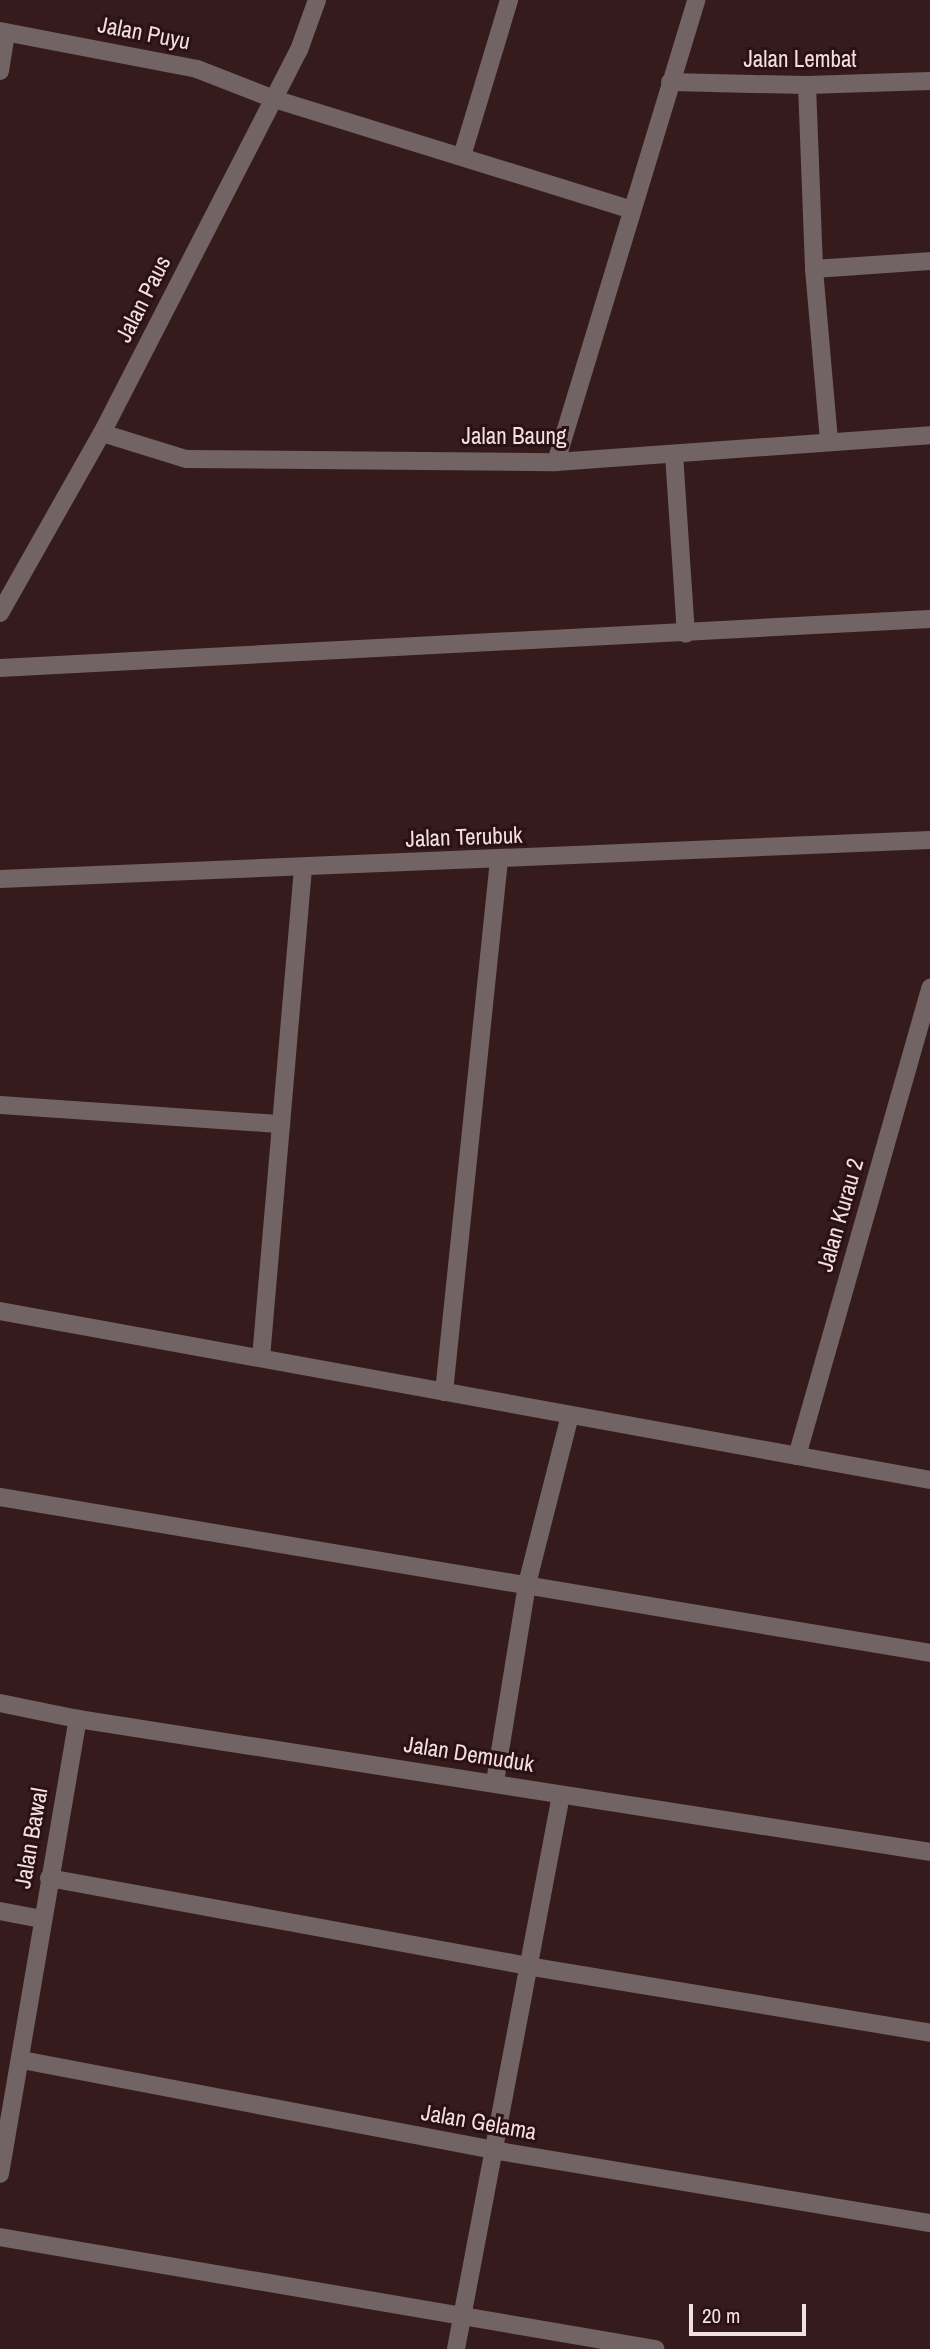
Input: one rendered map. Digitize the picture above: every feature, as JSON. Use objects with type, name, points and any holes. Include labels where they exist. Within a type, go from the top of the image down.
[{"type":"street","name":"Jalan Paus","points":[[0,613],[102,433],[274,99],[317,0]]},
{"type":"street","points":[[462,156],[509,0]]},
{"type":"street","points":[[556,462],[630,209],[696,0]]},
{"type":"street","name":"Jalan Puyu","points":[[3,31],[198,69],[274,99],[630,209]]},
{"type":"street","points":[[0,71],[3,31]]},
{"type":"street","name":"Jalan Lembat","points":[[670,82],[807,85],[930,81]]},
{"type":"street","points":[[807,85],[814,268],[829,440]]},
{"type":"street","points":[[814,268],[930,261]]},
{"type":"street","name":"Jalan Baung","points":[[102,433],[186,459],[556,462],[829,440],[930,435]]},
{"type":"street","points":[[674,454],[686,634]]},
{"type":"street","points":[[0,668],[686,634],[930,619]]},
{"type":"street","name":"Jalan Terubuk","points":[[0,879],[930,840]]},
{"type":"street","points":[[444,1392],[499,860]]},
{"type":"street","points":[[261,1358],[303,868]]},
{"type":"street","name":"Jalan Kurau 2","points":[[797,1456],[930,988]]},
{"type":"street","points":[[0,1105],[281,1124]]},
{"type":"street","points":[[0,1311],[930,1480]]},
{"type":"street","points":[[495,1782],[527,1584],[570,1415]]},
{"type":"street","points":[[0,1497],[930,1653]]},
{"type":"street","name":"Jalan Demuduk","points":[[0,1703],[78,1719],[930,1852]]},
{"type":"street","name":"Jalan Bawal","points":[[0,2174],[22,2060],[42,1919],[78,1719]]},
{"type":"street","points":[[456,2349],[561,1794]]},
{"type":"street","points":[[49,1878],[527,1966],[930,2033]]},
{"type":"street","points":[[0,1911],[42,1919]]},
{"type":"street","name":"Jalan Gelama","points":[[22,2060],[493,2150],[930,2223]]},
{"type":"street","points":[[0,2237],[461,2319],[655,2349]]}]
